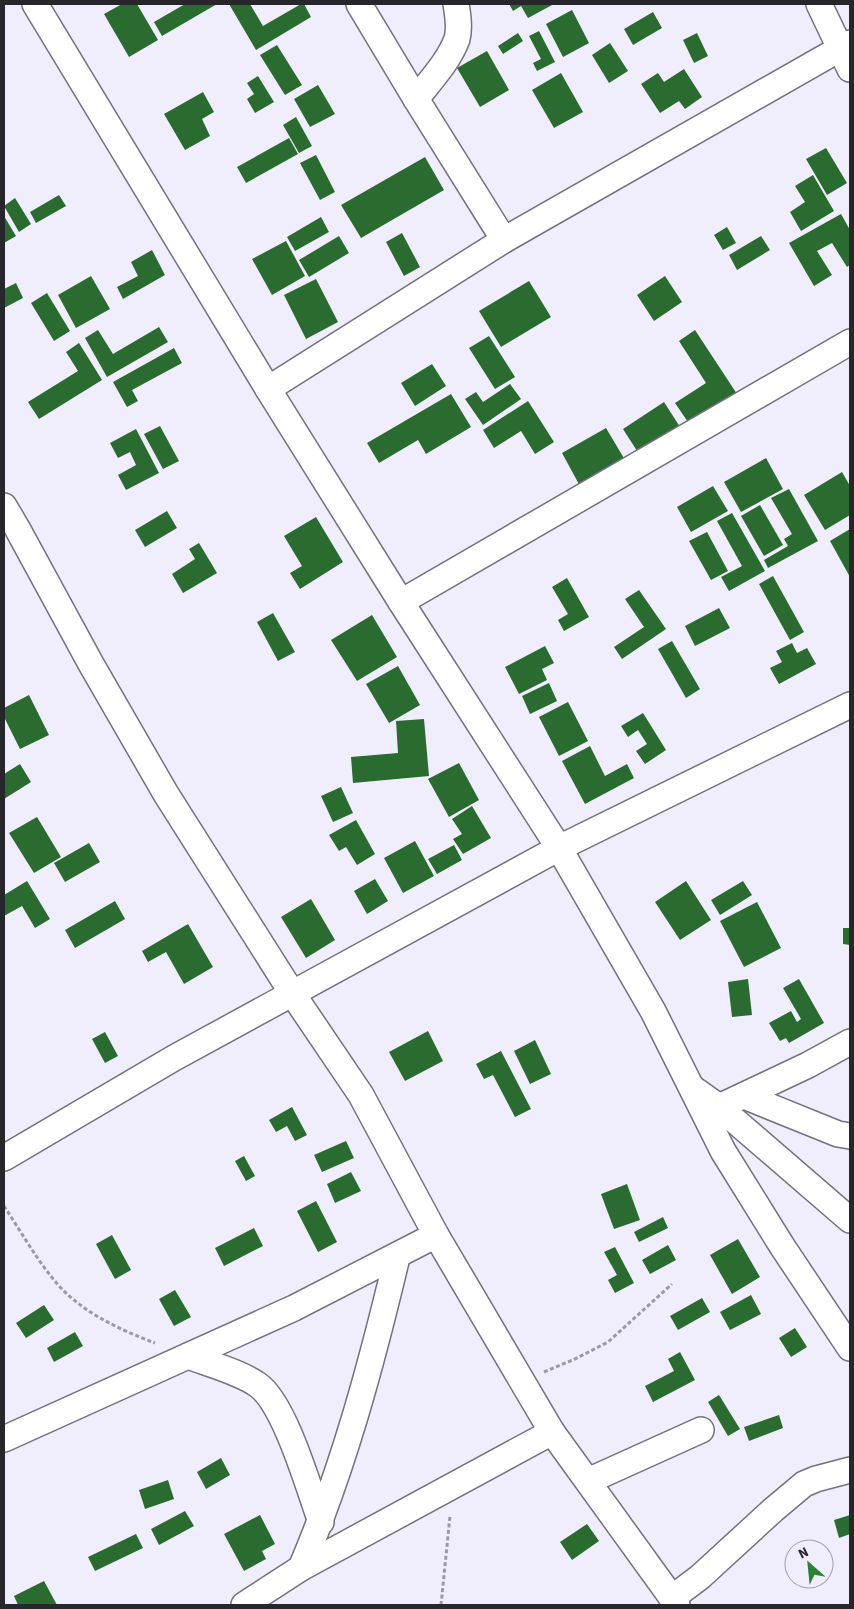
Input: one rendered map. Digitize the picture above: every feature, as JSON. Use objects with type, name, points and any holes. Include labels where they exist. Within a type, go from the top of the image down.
[{"type":"street","points":[[35,4],[268,389],[401,602],[560,848],[653,1011],[728,1159],[782,1246],[850,1348]]},
{"type":"street","points":[[416,99],[446,60],[457,39],[459,24],[456,4]]},
{"type":"street","points":[[268,389],[504,240],[847,54],[819,4]]},
{"type":"street","points":[[364,6],[416,99],[504,240]]},
{"type":"street","points":[[401,602],[850,342]]},
{"type":"street","points":[[4,506],[11,531],[166,794],[292,993],[361,1095],[436,1235],[552,1432],[674,1601],[804,1484],[816,1478],[850,1470]]},
{"type":"street","points":[[4,1158],[174,1058],[560,848],[850,705]]},
{"type":"street","points":[[719,1107],[808,1065],[850,1042]]},
{"type":"street","points":[[690,1087],[719,1107],[850,1220]]},
{"type":"street","points":[[744,1096],[838,1134],[850,1136]]},
{"type":"street","points":[[4,1439],[57,1413],[294,1308],[436,1235]]},
{"type":"street","points":[[301,1568],[321,1522],[352,1430],[397,1256]]},
{"type":"street","points":[[188,1356],[251,1380],[269,1395],[281,1415],[321,1522]]},
{"type":"street","points":[[588,1481],[701,1430]]},
{"type":"street","points":[[244,1605],[301,1568],[552,1432]]},
{"type":"path","points":[[4,1206],[54,1281],[72,1298],[90,1312],[118,1328],[188,1356]]},
{"type":"path","points":[[521,1381],[574,1359],[608,1342],[672,1284]]},
{"type":"path","points":[[440,1605],[453,1485]]},
{"type":"building","points":[[122,4],[137,4],[158,40],[129,57],[104,14]]},
{"type":"building","points":[[185,4],[217,4],[162,36],[154,22]]},
{"type":"building","points":[[229,4],[250,4],[263,26],[301,4],[304,4],[311,17],[256,50]]},
{"type":"building","points":[[509,4],[554,4],[528,18],[521,6],[513,11]]},
{"type":"building","points":[[572,10],[589,43],[563,57],[546,24]]},
{"type":"building","points":[[653,12],[662,28],[633,45],[624,29]]},
{"type":"building","points":[[539,31],[555,62],[537,71],[533,63],[541,59],[529,36]]},
{"type":"building","points":[[518,33],[523,41],[503,54],[498,46]]},
{"type":"building","points":[[697,33],[708,56],[694,63],[683,40]]},
{"type":"building","points":[[610,43],[628,71],[609,83],[592,55]]},
{"type":"building","points":[[277,45],[302,85],[285,95],[260,55]]},
{"type":"building","points":[[487,51],[509,90],[480,107],[457,68]]},
{"type":"building","points":[[684,69],[702,97],[685,109],[679,101],[660,113],[641,84],[658,73],[664,82]]},
{"type":"building","points":[[561,73],[583,112],[554,128],[532,90]]},
{"type":"building","points":[[258,76],[274,102],[255,113],[247,99],[254,94],[247,83]]},
{"type":"building","points":[[318,85],[335,114],[310,127],[294,99]]},
{"type":"building","points":[[203,92],[214,112],[202,119],[210,136],[185,150],[164,114]]},
{"type":"building","points":[[296,117],[312,146],[299,153],[283,125]]},
{"type":"building","points":[[289,138],[298,154],[246,183],[237,167]]},
{"type":"building","points":[[826,148],[847,183],[827,195],[806,159]]},
{"type":"building","points":[[316,155],[335,192],[320,200],[300,163]]},
{"type":"building","points":[[425,157],[444,190],[361,238],[341,205]]},
{"type":"building","points":[[813,175],[834,211],[801,231],[790,212],[805,202],[795,186]]},
{"type":"building","points":[[59,195],[66,206],[36,223],[30,212]]},
{"type":"building","points":[[15,198],[31,224],[19,232],[4,206]]},
{"type":"building","points":[[841,214],[850,230],[850,265],[847,267],[832,243],[817,251],[832,275],[814,286],[789,243]]},
{"type":"building","points":[[4,216],[16,236],[4,243]]},
{"type":"building","points":[[321,217],[329,232],[295,251],[287,237]]},
{"type":"building","points":[[727,227],[736,243],[723,250],[714,235]]},
{"type":"building","points":[[402,233],[420,267],[404,276],[386,242]]},
{"type":"building","points":[[339,236],[349,253],[309,277],[299,260]]},
{"type":"building","points":[[761,236],[770,250],[737,270],[729,255]]},
{"type":"building","points":[[286,241],[305,276],[272,295],[252,259]]},
{"type":"building","points":[[152,250],[165,275],[123,299],[117,287],[138,276],[131,262]]},
{"type":"building","points":[[91,276],[110,309],[76,328],[58,295]]},
{"type":"building","points":[[665,276],[682,302],[654,321],[637,295]]},
{"type":"building","points":[[316,279],[338,322],[306,339],[284,295]]},
{"type":"building","points":[[529,281],[551,317],[501,347],[479,311]]},
{"type":"building","points":[[16,283],[23,298],[4,308],[4,289]]},
{"type":"building","points":[[47,293],[70,331],[54,341],[31,303]]},
{"type":"building","points":[[159,327],[168,342],[107,377],[85,338],[98,330],[113,354]]},
{"type":"building","points":[[695,330],[737,394],[690,425],[675,403],[706,383],[679,341]]},
{"type":"building","points":[[489,336],[515,377],[495,389],[469,348]]},
{"type":"building","points":[[79,343],[102,380],[39,419],[28,402],[78,371],[66,352]]},
{"type":"building","points":[[174,348],[182,363],[132,390],[138,401],[127,407],[113,382]]},
{"type":"building","points":[[432,364],[446,386],[415,406],[401,383]]},
{"type":"building","points":[[510,384],[521,399],[483,425],[465,399],[476,392],[483,402]]},
{"type":"building","points":[[451,394],[471,427],[426,454],[418,440],[379,463],[367,443]]},
{"type":"building","points":[[528,401],[554,442],[535,454],[521,431],[494,448],[483,430]]},
{"type":"building","points":[[664,402],[680,427],[639,454],[623,429]]},
{"type":"building","points":[[160,426],[179,461],[163,469],[144,434]]},
{"type":"building","points":[[606,428],[625,460],[580,486],[562,453]]},
{"type":"building","points":[[136,429],[159,473],[126,490],[118,475],[136,465],[130,452],[118,458],[110,443]]},
{"type":"building","points":[[766,458],[783,489],[741,512],[724,482]]},
{"type":"building","points":[[842,472],[850,486],[850,515],[825,530],[804,495]]},
{"type":"building","points":[[713,486],[728,511],[691,532],[677,507]]},
{"type":"building","points":[[789,489],[818,541],[768,568],[764,560],[788,546],[784,539],[792,534],[771,498]]},
{"type":"building","points":[[760,505],[783,545],[764,556],[741,516]]},
{"type":"building","points":[[167,511],[177,528],[145,547],[135,530]]},
{"type":"building","points":[[732,513],[765,571],[729,591],[721,577],[742,566],[717,521]]},
{"type":"building","points":[[316,517],[343,562],[300,589],[290,573],[302,566],[284,536]]},
{"type":"building","points":[[850,529],[850,577],[830,541]]},
{"type":"building","points":[[707,532],[728,571],[711,580],[689,541]]},
{"type":"building","points":[[199,543],[217,573],[183,593],[172,574],[195,559],[189,549]]},
{"type":"building","points":[[773,576],[804,632],[790,640],[759,584]]},
{"type":"building","points":[[567,578],[589,617],[564,631],[558,620],[568,614],[552,587]]},
{"type":"building","points":[[639,590],[666,629],[622,659],[614,647],[644,627],[625,599]]},
{"type":"building","points":[[719,608],[730,628],[695,646],[685,626]]},
{"type":"building","points":[[273,613],[295,652],[278,661],[257,622]]},
{"type":"building","points":[[372,615],[397,657],[357,681],[331,640]]},
{"type":"building","points":[[672,641],[700,689],[686,698],[658,649]]},
{"type":"building","points":[[792,643],[797,653],[807,648],[816,664],[779,684],[770,668],[782,662],[776,651]]},
{"type":"building","points":[[545,646],[554,663],[542,669],[547,680],[519,694],[505,667]]},
{"type":"building","points":[[398,666],[420,705],[389,723],[366,684]]},
{"type":"building","points":[[549,683],[557,701],[530,714],[522,696]]},
{"type":"building","points":[[29,695],[49,735],[20,749],[4,717],[4,708]]},
{"type":"building","points":[[568,702],[588,741],[559,756],[539,717]]},
{"type":"building","points":[[643,713],[666,750],[645,764],[636,751],[647,744],[638,730],[628,737],[621,726]]},
{"type":"building","points":[[424,719],[429,776],[353,783],[351,757],[398,753],[396,721]]},
{"type":"building","points":[[590,746],[605,776],[627,764],[634,778],[585,804],[562,761]]},
{"type":"building","points":[[459,763],[479,800],[449,817],[428,779]]},
{"type":"building","points":[[20,764],[31,782],[4,799],[4,774]]},
{"type":"building","points":[[341,787],[353,813],[333,822],[321,796]]},
{"type":"building","points":[[472,806],[491,838],[463,854],[453,839],[462,834],[452,819]]},
{"type":"building","points":[[37,817],[61,857],[34,873],[9,833]]},
{"type":"building","points":[[356,820],[375,854],[357,865],[346,847],[339,851],[329,835]]},
{"type":"building","points":[[415,841],[434,876],[403,893],[384,858]]},
{"type":"building","points":[[89,843],[100,862],[65,882],[54,863]]},
{"type":"building","points":[[454,845],[462,860],[437,874],[428,859]]},
{"type":"building","points":[[375,879],[388,901],[367,914],[354,891]]},
{"type":"building","points":[[27,881],[50,919],[35,928],[22,906],[4,916],[4,895]]},
{"type":"building","points":[[686,881],[711,920],[680,940],[655,902]]},
{"type":"building","points":[[743,881],[752,895],[720,915],[711,900]]},
{"type":"building","points":[[311,899],[335,940],[306,958],[281,917]]},
{"type":"building","points":[[115,901],[125,919],[75,948],[65,930]]},
{"type":"building","points":[[757,902],[781,948],[744,967],[720,921]]},
{"type":"building","points":[[188,924],[213,967],[184,984],[166,952],[148,962],[142,951]]},
{"type":"building","points":[[843,928],[850,928],[850,945],[843,944]]},
{"type":"building","points":[[748,979],[752,1015],[732,1017],[728,982]]},
{"type":"building","points":[[799,979],[824,1023],[789,1043],[786,1038],[780,1041],[769,1023],[791,1011],[797,1022],[801,1019],[783,988]]},
{"type":"building","points":[[428,1031],[443,1061],[405,1081],[389,1052]]},
{"type":"building","points":[[105,1032],[118,1056],[105,1063],[92,1039]]},
{"type":"building","points":[[535,1040],[551,1074],[530,1084],[514,1051]]},
{"type":"building","points":[[501,1051],[531,1109],[515,1117],[493,1075],[484,1079],[476,1064]]},
{"type":"building","points":[[292,1107],[307,1135],[295,1141],[287,1126],[276,1132],[269,1120]]},
{"type":"building","points":[[346,1141],[354,1158],[322,1172],[314,1155]]},
{"type":"building","points":[[244,1156],[255,1176],[246,1181],[235,1161]]},
{"type":"building","points":[[351,1172],[361,1191],[335,1203],[327,1184]]},
{"type":"building","points":[[627,1184],[640,1220],[614,1229],[601,1194]]},
{"type":"building","points":[[316,1201],[337,1242],[318,1252],[297,1211]]},
{"type":"building","points":[[663,1217],[668,1228],[639,1242],[634,1232]]},
{"type":"building","points":[[254,1228],[263,1246],[224,1266],[215,1248]]},
{"type":"building","points":[[112,1235],[131,1270],[115,1279],[96,1244]]},
{"type":"building","points":[[738,1239],[760,1277],[732,1294],[710,1255]]},
{"type":"building","points":[[668,1245],[676,1260],[650,1274],[642,1260]]},
{"type":"building","points":[[615,1247],[634,1283],[615,1293],[608,1280],[617,1275],[604,1252]]},
{"type":"building","points":[[175,1290],[191,1317],[174,1326],[159,1299]]},
{"type":"building","points":[[751,1295],[761,1314],[730,1330],[720,1312]]},
{"type":"building","points":[[702,1298],[710,1312],[678,1330],[670,1316]]},
{"type":"building","points":[[44,1305],[54,1320],[26,1338],[16,1323]]},
{"type":"building","points":[[795,1328],[807,1347],[791,1357],[779,1338]]},
{"type":"building","points":[[75,1332],[83,1346],[54,1362],[47,1348]]},
{"type":"building","points":[[680,1352],[695,1380],[653,1402],[645,1386],[674,1371],[668,1359]]},
{"type":"building","points":[[719,1395],[740,1429],[728,1436],[708,1402]]},
{"type":"building","points":[[779,1415],[783,1428],[749,1441],[744,1427]]},
{"type":"building","points":[[221,1458],[230,1475],[206,1489],[197,1472]]},
{"type":"building","points":[[168,1480],[174,1499],[145,1509],[139,1490]]},
{"type":"building","points":[[185,1511],[194,1526],[159,1545],[151,1529]]},
{"type":"building","points":[[260,1515],[275,1544],[262,1551],[266,1559],[244,1571],[224,1534]]},
{"type":"building","points":[[850,1515],[850,1534],[839,1538],[834,1520]]},
{"type":"building","points":[[587,1524],[599,1541],[572,1560],[560,1542]]},
{"type":"building","points":[[136,1534],[143,1548],[95,1571],[88,1557]]},
{"type":"building","points":[[44,1581],[57,1605],[18,1605],[14,1596]]}]
